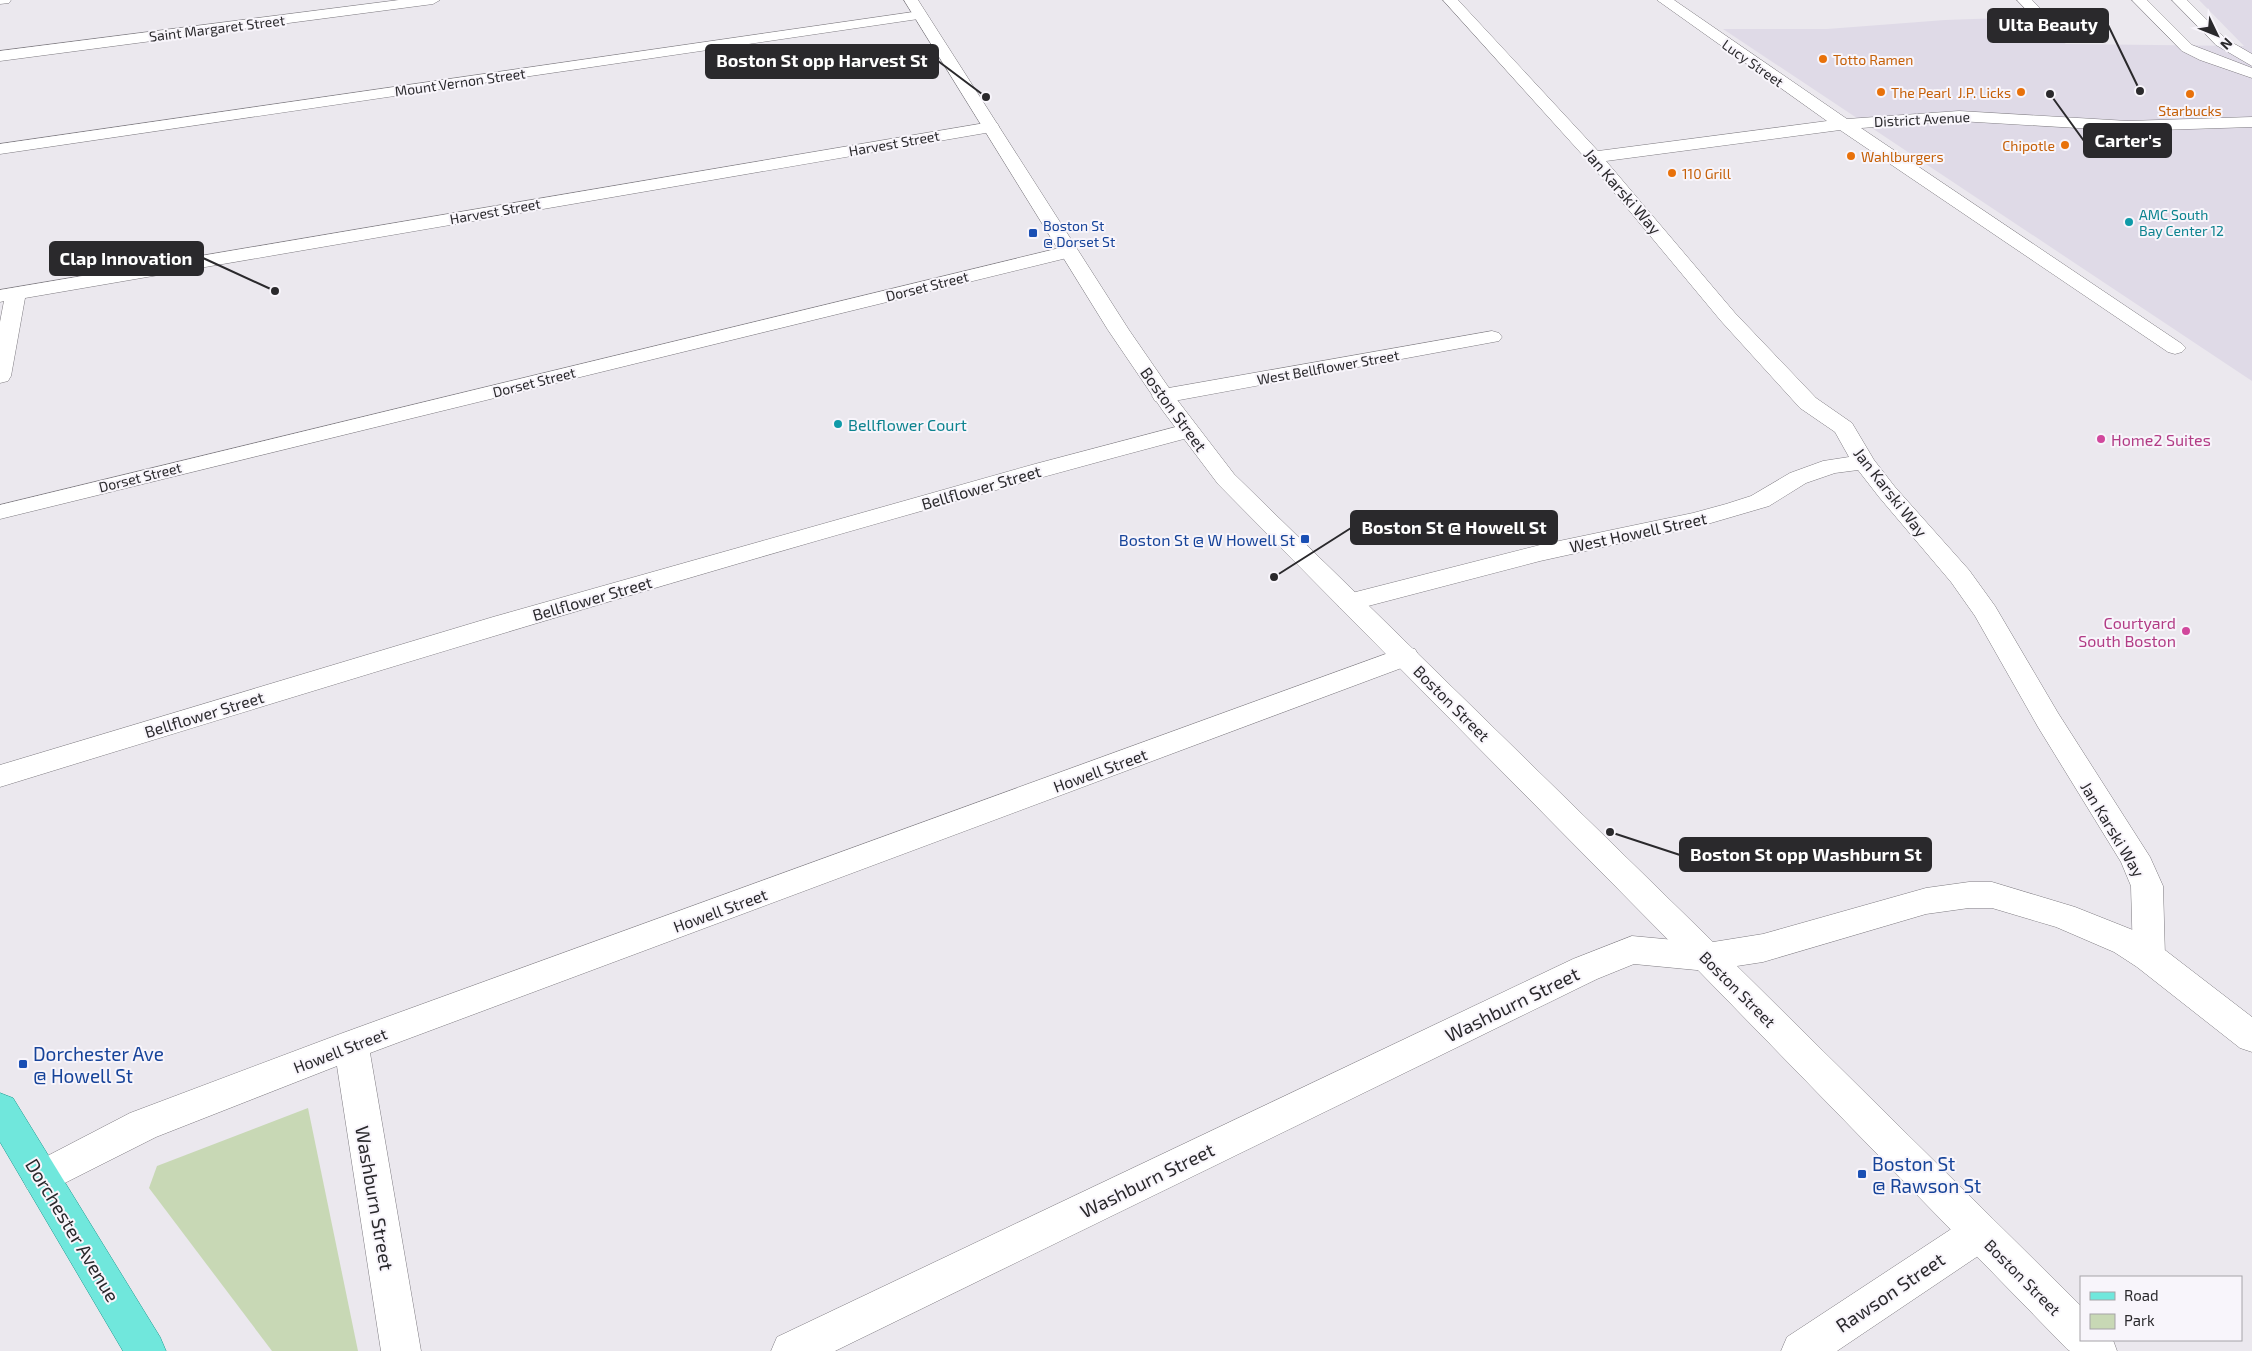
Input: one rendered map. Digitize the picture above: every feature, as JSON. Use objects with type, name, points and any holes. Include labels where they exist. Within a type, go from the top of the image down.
[{"type":"main road","name":"Dorchester Avenue","points":[[0,1109],[146,1351]]},
{"type":"street","name":"Saint Margaret Street","points":[[0,56],[433,0]]},
{"type":"street","name":"Jan Karski Way","points":[[1450,0],[1594,157],[1748,338],[1808,402],[1844,428],[1864,462],[1886,492],[1960,576],[1986,612],[2058,736],[2134,857],[2147,886],[2149,957]]},
{"type":"street","name":"Lucy Street","points":[[1664,0],[2175,348]]},
{"type":"street","points":[[2024,0],[2043,19]]},
{"type":"street","points":[[2139,0],[2187,48],[2206,57],[2252,73]]},
{"type":"street","points":[[2179,0],[2221,42],[2252,61]]},
{"type":"street","name":"Boston Street","points":[[915,8],[1068,252],[1163,396],[1187,431],[1226,479],[1707,957],[2080,1334]]},
{"type":"street","name":"Mount Vernon Street","points":[[0,148],[915,8]]},
{"type":"street","name":"District Avenue","points":[[1594,157],[1844,124],[1969,116],[2128,126],[2252,122]]},
{"type":"street","name":"Harvest Street","points":[[8,294],[991,127]]},
{"type":"street","name":"Dorset Street","points":[[0,512],[1068,252]]},
{"type":"street","points":[[0,376],[8,294]]},
{"type":"street","name":"West Bellflower Street","points":[[1163,396],[1492,337]]},
{"type":"street","name":"Bellflower Street","points":[[0,776],[502,623],[1034,471],[1187,431]]},
{"type":"street","name":"West Howell Street","points":[[1349,602],[1540,553],[1695,520],[1760,501],[1798,478],[1831,466],[1864,462]]},
{"type":"street","name":"Howell Street","points":[[41,1178],[143,1125],[352,1045],[1405,656]]},
{"type":"street","name":"Washburn Street","points":[[791,1351],[1585,969],[1632,950],[1707,957],[1762,948],[1926,901],[1969,895],[1992,895],[2064,916],[2108,933],[2149,957],[2252,1037]]},
{"type":"street","name":"Washburn Street","points":[[352,1045],[360,1109],[401,1351]]},
{"type":"street","name":"Rawson Street","points":[[1801,1351],[1979,1233]]},
{"type":"street","points":[[2087,1341],[2097,1351]]},
{"type":"shaded area","points":[[2199,0],[2252,0],[2252,381],[1723,29],[1827,29],[1945,20],[2031,17],[2066,44],[2244,46]]},
{"type":"green space","points":[[308,1108],[358,1351],[272,1351],[149,1188],[157,1166]]},
{"type":"place","name":"Totto Ramen","points":[[1823,59]]},
{"type":"place","name":"Ulta Beauty","points":[[2140,91]]},
{"type":"place","name":"The Pearl","points":[[1881,92]]},
{"type":"place","name":"J.P. Licks","points":[[2021,92]]},
{"type":"place","name":"Carter's","points":[[2050,94]]},
{"type":"place","name":"Starbucks","points":[[2190,94]]},
{"type":"place","name":"Boston St opp Harvest St","points":[[986,97]]},
{"type":"place","name":"Chipotle","points":[[2065,145]]},
{"type":"place","name":"Wahlburgers","points":[[1851,156]]},
{"type":"place","name":"110 Grill","points":[[1672,173]]},
{"type":"place","name":"AMC South Bay Center 12","points":[[2129,222]]},
{"type":"place","name":"Boston St @ Dorset St","points":[[1033,233]]},
{"type":"place","name":"Clap Innovation","points":[[275,291]]},
{"type":"place","name":"Bellflower Court","points":[[838,424]]},
{"type":"place","name":"Home2 Suites","points":[[2101,439]]},
{"type":"place","name":"Boston St @ W Howell St","points":[[1305,539]]},
{"type":"place","name":"Boston St @ Howell St","points":[[1274,577]]},
{"type":"place","name":"Courtyard South Boston","points":[[2186,631]]},
{"type":"place","name":"Boston St opp Washburn St","points":[[1610,832]]},
{"type":"place","name":"Dorchester Ave @ Howell St","points":[[23,1064]]},
{"type":"place","name":"Boston St @ Rawson St","points":[[1862,1174]]}]
